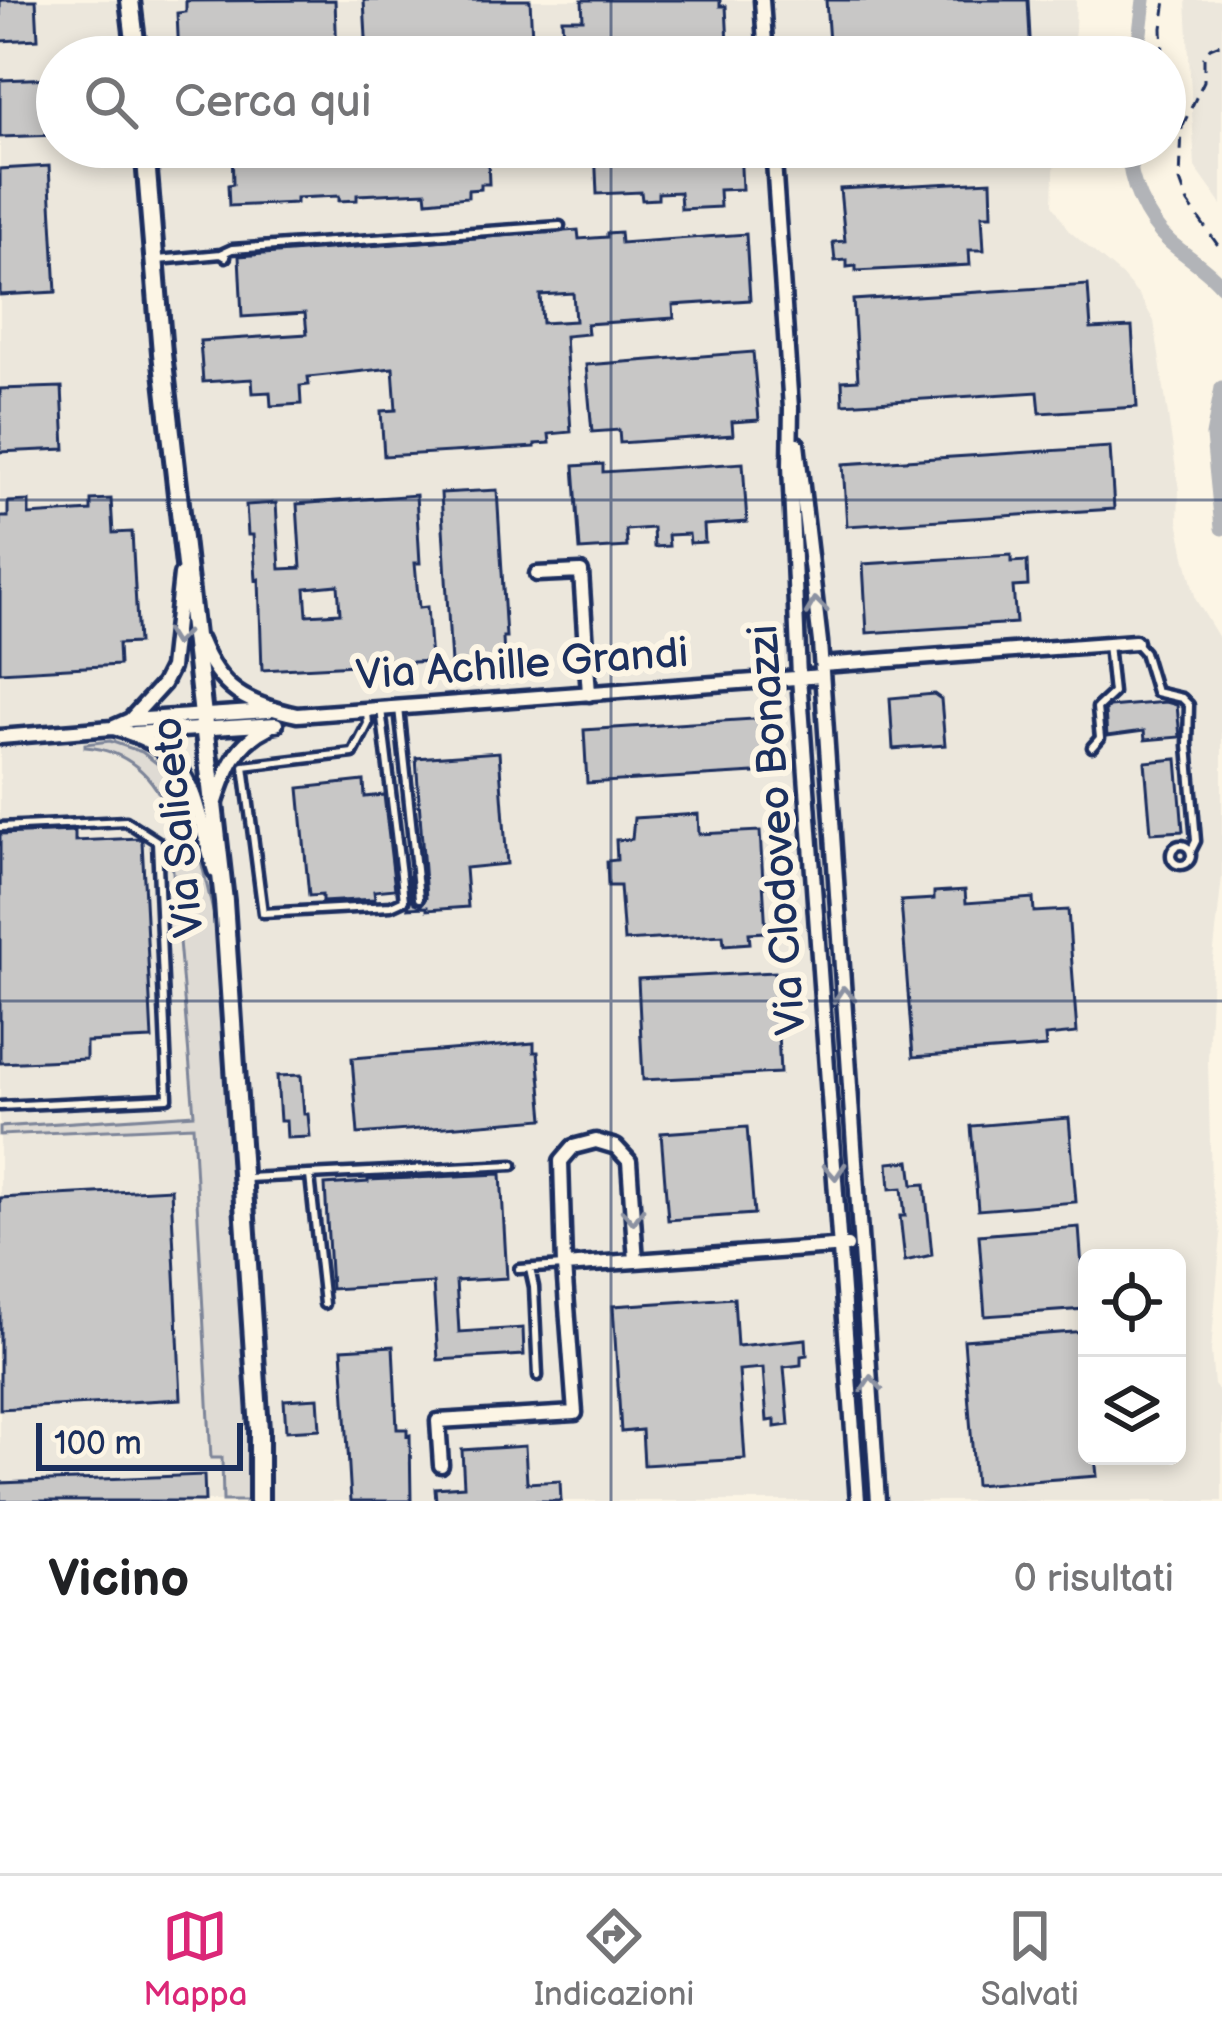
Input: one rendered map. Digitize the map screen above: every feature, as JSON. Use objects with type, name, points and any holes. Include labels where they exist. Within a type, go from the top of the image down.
[{"type":"main road","points":[[130,0],[134,36]]},
{"type":"main road","name":"Via Saliceto","points":[[147,168],[162,353],[224,901],[259,1430],[259,1501]]},
{"type":"street","points":[[762,0],[765,36]]},
{"type":"street","name":"Via Clodoveo Bonazzi","points":[[774,168],[791,409],[822,671],[878,1501]]},
{"type":"street","name":"Via Clodoveo Bonazzi","points":[[791,409],[799,677],[858,1501]]},
{"type":"street","points":[[132,726],[171,668],[184,539]]},
{"type":"street","points":[[537,574],[581,572],[589,694]]},
{"type":"street","name":"Via Achille Grandi","points":[[194,628],[210,666],[222,681],[276,717]]},
{"type":"street","name":"Via Clodoveo Bonazzi","points":[[822,671],[1135,642]]},
{"type":"street","name":"Via Achille Grandi","points":[[132,726],[589,694],[799,677],[822,671]]},
{"type":"street","points":[[214,808],[228,764],[240,746],[276,717]]},
{"type":"street","points":[[0,737],[132,726],[184,771],[224,901]]},
{"type":"street","points":[[441,1465],[438,1421],[574,1413],[560,1161],[573,1147],[596,1141],[616,1147],[629,1161],[636,1261]]},
{"type":"street","points":[[564,1266],[861,1244]]},
{"type":"lane","points":[[154,260],[223,255],[232,249],[560,226]]},
{"type":"lane","points":[[1135,642],[1144,652],[1156,692],[1182,698],[1189,705],[1196,841],[1191,851]]},
{"type":"lane","points":[[1092,747],[1100,739],[1097,708],[1113,694],[1108,644]]},
{"type":"lane","points":[[399,708],[419,898]]},
{"type":"lane","points":[[374,710],[404,900],[391,906],[263,913],[244,766],[353,753],[374,710]]},
{"type":"lane","points":[[0,827],[126,820],[157,841],[168,1098],[0,1106]]},
{"type":"lane","points":[[243,1178],[513,1165]]},
{"type":"lane","points":[[310,1175],[324,1304]]},
{"type":"lane","points":[[519,1269],[564,1266]]},
{"type":"lane","points":[[530,1269],[538,1376]]},
{"type":"path","points":[[1162,36],[1166,0]]},
{"type":"path","points":[[1186,119],[1204,81],[1204,57],[1222,43]]},
{"type":"path","points":[[1180,168],[1187,203],[1222,250]]},
{"type":"shaded area","points":[[0,0],[1076,0],[1074,36],[36,36],[36,168],[1054,168],[1053,204],[1068,230],[1121,275],[1154,321],[1185,556],[1196,600],[1222,643],[1222,877],[1208,1060],[1211,1185],[1221,1235],[1211,1351],[1214,1385],[1222,1395],[1222,1501],[0,1501]]},
{"type":"shaded area","points":[[1186,0],[1222,0],[1222,205],[1195,167]]},
{"type":"shaded area","points":[[110,741],[142,752],[172,775],[187,801],[216,924],[249,1414],[249,1501],[223,1501],[222,1458],[211,1458],[193,1126],[0,1135],[0,1127],[194,1114],[168,814],[137,767],[113,753],[85,747]]},
{"type":"building","points":[[0,0],[36,0],[36,39],[0,41]]},
{"type":"building","points":[[335,0],[336,36],[178,36],[177,13],[186,12],[186,1]]},
{"type":"building","points":[[364,0],[530,0],[532,36],[366,36]]},
{"type":"building","points":[[582,0],[720,0],[720,6],[726,6],[728,36],[563,36],[562,19],[583,19]]},
{"type":"building","points":[[826,0],[1028,0],[1030,36],[829,36]]},
{"type":"building","points":[[36,79],[36,136],[0,137],[0,80]]},
{"type":"building","points":[[49,168],[56,292],[0,295],[0,169]]},
{"type":"building","points":[[233,168],[488,168],[489,184],[468,190],[468,197],[427,201],[426,192],[229,206],[228,185],[233,184]]},
{"type":"building","points":[[596,168],[741,168],[742,189],[719,190],[720,207],[681,209],[680,192],[642,200],[641,192],[597,194]]},
{"type":"building","points":[[991,181],[992,215],[982,215],[984,250],[969,250],[970,265],[856,271],[856,266],[847,267],[847,260],[835,261],[833,242],[845,241],[840,189]]},
{"type":"building","points":[[578,230],[579,239],[620,232],[621,243],[746,234],[750,300],[673,305],[674,318],[587,324],[588,334],[565,336],[571,432],[549,434],[550,443],[384,456],[381,411],[396,410],[393,368],[308,377],[309,385],[300,386],[301,404],[271,406],[270,392],[253,393],[252,379],[203,382],[200,341],[307,334],[305,313],[242,317],[239,256]],"holes":[[[573,293],[575,321],[542,323],[540,295]]]},
{"type":"building","points":[[1088,285],[1091,329],[1132,327],[1137,407],[1040,413],[1038,392],[843,404],[842,381],[858,380],[853,300]]},
{"type":"building","points":[[753,352],[759,420],[732,422],[733,435],[620,443],[619,430],[592,432],[586,365]]},
{"type":"building","points":[[62,387],[65,449],[0,452],[0,389]]},
{"type":"building","points":[[1110,447],[1114,509],[847,526],[843,464]]},
{"type":"building","points":[[743,463],[747,522],[704,525],[705,542],[690,543],[689,534],[668,535],[669,546],[654,547],[653,528],[626,530],[627,547],[580,550],[574,466],[603,464],[603,472]]},
{"type":"building","points":[[497,490],[504,661],[451,664],[441,493]]},
{"type":"building","points":[[416,495],[419,608],[427,607],[431,661],[262,670],[259,579],[246,505],[276,503],[280,569],[301,568],[297,504]],"holes":[[[338,585],[340,613],[307,615],[305,588]]]},
{"type":"building","points":[[111,499],[113,533],[132,532],[138,643],[118,644],[119,665],[0,672],[0,517],[8,517],[8,502],[29,501],[29,515],[91,511],[91,500]]},
{"type":"building","points":[[1011,555],[1011,562],[1027,561],[1028,586],[1013,587],[1016,623],[867,633],[863,564]]},
{"type":"building","points":[[934,694],[941,699],[945,745],[893,749],[890,698]]},
{"type":"building","points":[[1177,705],[1180,737],[1145,740],[1144,731],[1107,736],[1105,711],[1109,707]]},
{"type":"building","points":[[768,718],[771,772],[587,783],[584,730]]},
{"type":"building","points":[[499,752],[507,864],[465,868],[468,907],[408,908],[409,875],[414,903],[421,905],[426,898],[416,758]]},
{"type":"building","points":[[1177,759],[1183,831],[1151,833],[1145,762]]},
{"type":"building","points":[[364,781],[365,797],[384,795],[395,889],[374,891],[375,899],[322,902],[322,895],[309,896],[299,788]]},
{"type":"building","points":[[698,814],[699,834],[760,831],[766,932],[749,933],[750,943],[724,945],[723,935],[624,941],[620,886],[608,886],[607,861],[617,860],[616,840],[632,839],[634,818]]},
{"type":"building","points":[[75,831],[75,841],[142,841],[152,1039],[86,1042],[86,1059],[0,1063],[0,834]]},
{"type":"building","points":[[965,890],[966,903],[1033,898],[1034,912],[1068,910],[1077,1033],[1045,1036],[1046,1047],[913,1057],[901,901],[934,899],[934,892]]},
{"type":"building","points":[[775,972],[780,1073],[643,1080],[638,979]]},
{"type":"building","points":[[534,1043],[544,1119],[358,1134],[352,1058]]},
{"type":"building","points":[[301,1075],[310,1137],[287,1138],[286,1121],[280,1121],[277,1076]]},
{"type":"building","points":[[1069,1118],[1076,1202],[978,1210],[971,1126]]},
{"type":"building","points":[[747,1127],[754,1214],[668,1220],[661,1133]]},
{"type":"building","points":[[910,1161],[913,1185],[925,1184],[932,1255],[905,1261],[902,1188],[890,1189],[888,1163]]},
{"type":"building","points":[[501,1174],[507,1278],[456,1281],[459,1332],[523,1328],[524,1355],[438,1360],[433,1283],[331,1289],[325,1185]]},
{"type":"building","points":[[171,1189],[181,1399],[0,1409],[0,1198]]},
{"type":"building","points":[[1079,1227],[1078,1309],[985,1316],[979,1235]]},
{"type":"building","points":[[734,1298],[737,1346],[806,1339],[807,1355],[801,1356],[801,1365],[784,1367],[789,1425],[775,1427],[775,1420],[767,1421],[763,1368],[739,1370],[745,1459],[644,1465],[642,1430],[621,1432],[613,1306]]},
{"type":"building","points":[[1078,1332],[1078,1465],[1096,1465],[1097,1476],[975,1485],[964,1340]]},
{"type":"building","points":[[393,1346],[397,1429],[407,1429],[410,1435],[411,1501],[351,1501],[342,1349]]},
{"type":"building","points":[[318,1398],[320,1429],[286,1431],[284,1400]]},
{"type":"building","points":[[525,1446],[527,1483],[560,1481],[561,1501],[436,1501],[435,1488],[464,1486],[462,1450]]},
{"type":"building","points":[[204,1475],[205,1501],[0,1501],[0,1483]]},
{"type":"waterway","points":[[1140,36],[1144,0]]},
{"type":"waterway","points":[[1131,168],[1153,223],[1222,286]]},
{"type":"waterway","points":[[1222,388],[1213,436],[1222,528]]}]
